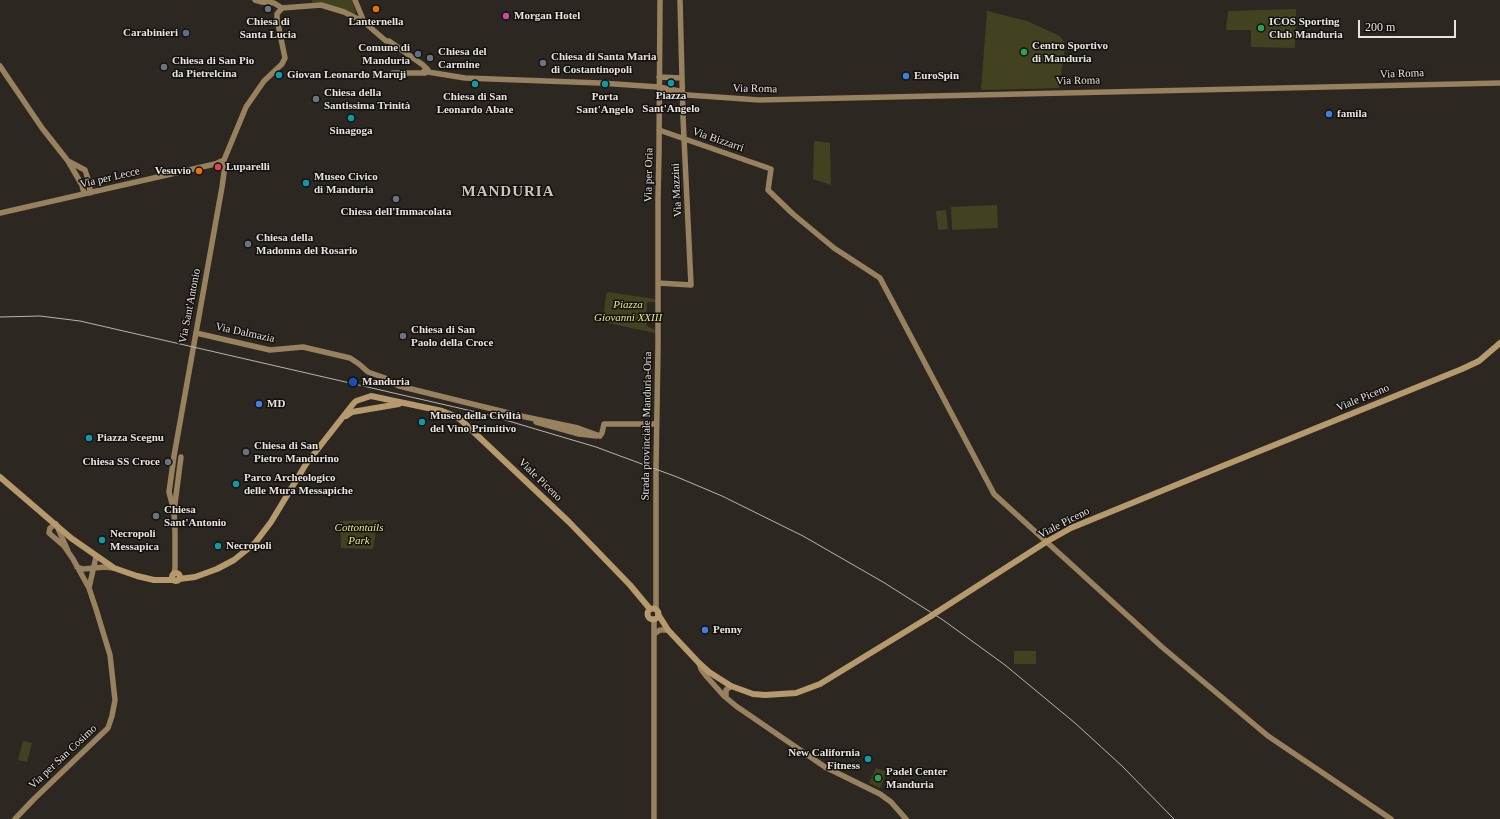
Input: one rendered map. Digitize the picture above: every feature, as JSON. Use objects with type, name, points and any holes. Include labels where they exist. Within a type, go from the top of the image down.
[{"type":"main road","name":"Viale Piceno","points":[[353,404],[356,401],[371,396],[455,416],[470,427],[569,522],[697,661],[720,680],[731,686],[753,694],[787,694],[808,689],[843,671],[1046,542],[1071,528],[1462,369],[1479,361],[1500,343]]},
{"type":"main road","points":[[383,399],[385,402],[384,406]]},
{"type":"main road","points":[[353,404],[353,408],[359,411]]},
{"type":"main road","points":[[0,477],[96,557],[114,568],[154,580],[164,580],[176,575],[190,578],[217,569],[234,560],[255,542],[271,522],[306,464],[353,404]]},
{"type":"main road","points":[[343,417],[352,412],[384,406],[406,404]]},
{"type":"street","points":[[255,0],[274,3],[282,8],[310,2],[333,8],[364,22],[386,41],[389,41],[427,72]]},
{"type":"street","points":[[355,0],[364,22]]},
{"type":"street","name":"Via per Oria","points":[[658,257],[660,0]]},
{"type":"street","name":"Via Mazzini","points":[[658,283],[691,285],[684,138],[680,0]]},
{"type":"street","name":"Via Sant'Antonio","points":[[174,511],[169,492],[174,456],[223,182],[224,160],[246,107],[264,81],[282,64],[285,58],[277,17],[282,8]]},
{"type":"street","points":[[354,17],[358,16],[359,12]]},
{"type":"street","points":[[0,66],[42,128],[68,161],[82,185],[84,194]]},
{"type":"street","points":[[393,73],[427,72],[469,78],[600,83],[659,90],[669,94],[683,95]]},
{"type":"street","points":[[659,78],[682,78]]},
{"type":"street","name":"Via Roma","points":[[659,90],[679,91],[683,95],[759,100],[1500,82]]},
{"type":"street","name":"Via Bizzarri","points":[[659,130],[771,169],[768,190],[793,214],[834,248],[880,278],[924,364],[994,494],[1046,542]]},
{"type":"street","name":"Via per Lecce","points":[[0,213],[214,164],[224,160]]},
{"type":"street","points":[[68,161],[85,170],[90,182],[90,193]]},
{"type":"street","name":"Strada provinciale Manduria-Oria","points":[[654,819],[654,634],[652,624],[655,597],[658,257]]},
{"type":"street","name":"Via Dalmazia","points":[[196,333],[270,350],[303,347],[350,358],[368,372],[385,378],[399,386],[529,418],[539,424],[579,434],[600,436],[604,424],[656,424]]},
{"type":"street","points":[[176,575],[174,511],[181,457]]},
{"type":"street","points":[[56,524],[68,550],[49,533],[50,528],[56,524]]},
{"type":"street","points":[[1046,542],[1162,647],[1268,736],[1391,819]]},
{"type":"street","name":"Via per San Cosimo","points":[[15,819],[108,728],[112,716],[115,700],[110,655],[89,588],[68,550]]},
{"type":"street","points":[[89,588],[96,557]]},
{"type":"street","points":[[77,566],[83,569],[106,567],[114,568]]},
{"type":"street","points":[[640,598],[647,601],[655,597]]},
{"type":"street","points":[[654,634],[667,628]]},
{"type":"street","points":[[697,661],[701,669],[717,689],[727,698],[778,736],[825,767],[880,794],[891,802],[906,819]]},
{"type":"street","points":[[720,680],[722,689],[727,698]]},
{"type":"street","points":[[717,689],[717,683],[720,680]]},
{"type":"street","points":[[727,698],[726,690],[731,686]]},
{"type":"green space","points":[[312,0],[352,0],[356,13],[354,14],[326,4],[312,2]]},
{"type":"green space","name":"ICOS Sporting Club Manduria","points":[[1296,9],[1295,48],[1251,47],[1251,30],[1226,30],[1228,11]]},
{"type":"green space","name":"Centro Sportivo di Manduria","points":[[987,11],[1027,21],[1060,36],[1065,47],[1059,88],[981,90]]},
{"type":"green space","points":[[814,141],[830,143],[831,185],[813,179]]},
{"type":"green space","points":[[997,205],[998,228],[952,230],[951,207]]},
{"type":"green space","points":[[946,210],[948,229],[938,230],[936,211]]},
{"type":"green space","name":"Piazza Giovanni XXIII","points":[[608,292],[655,299],[655,302],[648,302],[647,304],[646,323],[648,327],[656,330],[655,333],[603,322],[606,295]]},
{"type":"green space","name":"Cottontails Park","points":[[378,520],[373,549],[341,548],[340,521]]},
{"type":"green space","points":[[1014,651],[1036,651],[1036,664],[1014,664]]},
{"type":"green space","points":[[23,741],[32,743],[27,762],[18,760]]},
{"type":"green space","name":"Padel Center Manduria","points":[[876,768],[887,772],[880,788],[869,783]]},
{"type":"railway","points":[[0,317],[40,316],[80,321],[485,414],[596,447],[677,477],[722,496],[803,536],[883,582],[943,620],[1005,665],[1075,723],[1122,766],[1174,819]]},
{"type":"place","name":"Chiesa di Santa Lucia","points":[[268,9]]},
{"type":"place","name":"Lanternella","points":[[376,9]]},
{"type":"place","name":"Morgan Hotel","points":[[506,16]]},
{"type":"place","name":"ICOS Sporting Club Manduria","points":[[1261,28]]},
{"type":"place","name":"Carabinieri","points":[[186,33]]},
{"type":"place","name":"Centro Sportivo di Manduria","points":[[1024,52]]},
{"type":"place","name":"Comune di Manduria","points":[[418,54]]},
{"type":"place","name":"Chiesa del Carmine","points":[[430,58]]},
{"type":"place","name":"Chiesa di Santa Maria di Costantinopoli","points":[[543,63]]},
{"type":"place","name":"Chiesa di San Pio da Pietrelcina","points":[[164,67]]},
{"type":"place","name":"Giovan Leonardo Maruji","points":[[279,75]]},
{"type":"place","name":"EuroSpin","points":[[906,76]]},
{"type":"place","name":"Piazza Sant'Angelo","points":[[671,83]]},
{"type":"place","name":"Chiesa di San Leonardo Abate","points":[[475,84]]},
{"type":"place","name":"Porta Sant'Angelo","points":[[605,84]]},
{"type":"place","name":"Chiesa della Santissima Trinità","points":[[316,99]]},
{"type":"place","name":"famila","points":[[1329,114]]},
{"type":"place","name":"Sinagoga","points":[[351,118]]},
{"type":"place","name":"Luparelli","points":[[218,167]]},
{"type":"place","name":"Vesuvio","points":[[199,171]]},
{"type":"place","name":"Museo Civico di Manduria","points":[[306,183]]},
{"type":"place","name":"Chiesa dell'Immacolata","points":[[396,199]]},
{"type":"place","name":"Chiesa della Madonna del Rosario","points":[[248,244]]},
{"type":"place","name":"Chiesa di San Paolo della Croce","points":[[403,336]]},
{"type":"place","name":"Manduria","points":[[353,382]]},
{"type":"place","name":"MD","points":[[259,404]]},
{"type":"place","name":"Museo della Civiltà del Vino Primitivo","points":[[422,422]]},
{"type":"place","name":"Piazza Scegnu","points":[[89,438]]},
{"type":"place","name":"Chiesa di San Pietro Mandurino","points":[[246,452]]},
{"type":"place","name":"Chiesa SS Croce","points":[[168,462]]},
{"type":"place","name":"Parco Archeologico delle Mura Messapiche","points":[[236,484]]},
{"type":"place","name":"Chiesa Sant'Antonio","points":[[156,516]]},
{"type":"place","name":"Necropoli Messapica","points":[[102,540]]},
{"type":"place","name":"Necropoli","points":[[218,546]]},
{"type":"place","name":"Penny","points":[[705,630]]},
{"type":"place","name":"New California Fitness","points":[[868,759]]},
{"type":"place","name":"Padel Center Manduria","points":[[878,778]]},
{"type":"district","name":"MANDURIA","points":[[508,192]]}]
